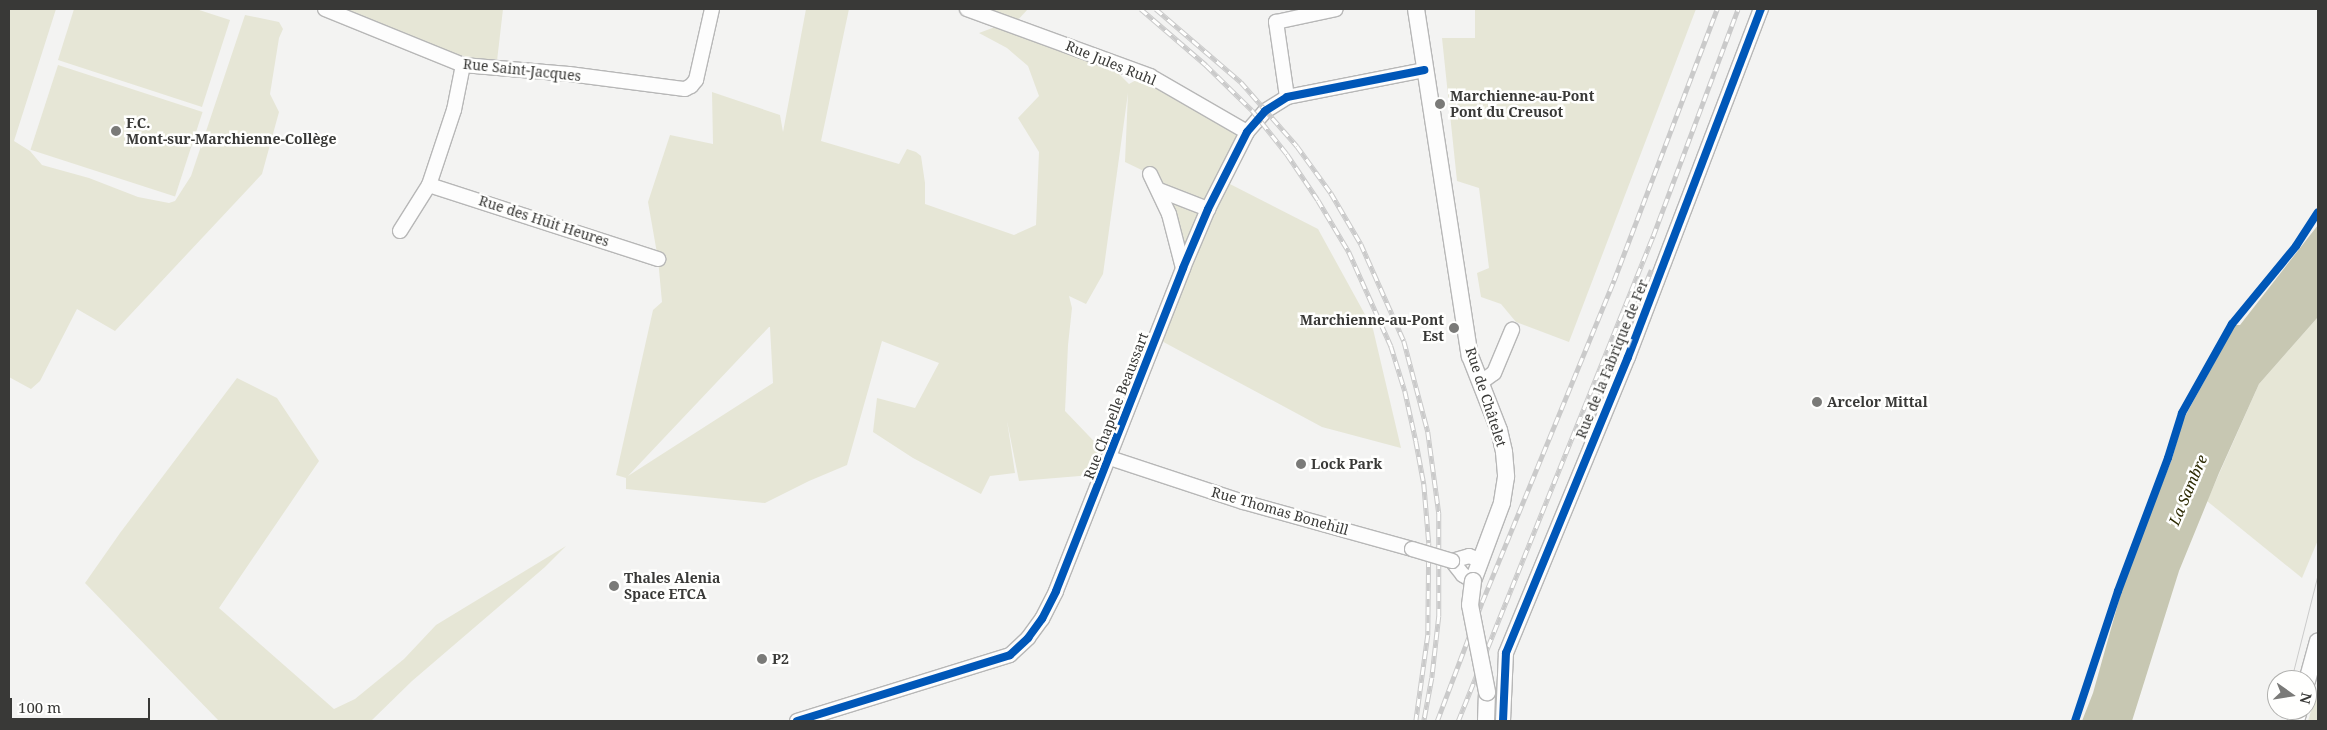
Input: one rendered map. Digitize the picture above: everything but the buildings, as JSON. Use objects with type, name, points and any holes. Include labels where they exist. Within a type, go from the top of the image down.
[{"type":"main road","name":"Rue de Châtelet","points":[[1416,9],[1469,352],[1499,430],[1504,452],[1506,477],[1502,503],[1472,582],[1470,605],[1487,692],[1486,721]]},
{"type":"main road","points":[[2310,670],[2318,640]]},
{"type":"street","name":"Rue Saint-Jacques","points":[[324,9],[463,65],[569,74],[685,89],[696,80],[712,9]]},
{"type":"street","name":"Rue Jules Ruhl","points":[[967,9],[1150,76],[1248,132]]},
{"type":"street","points":[[1288,97],[1276,22],[1336,9]]},
{"type":"street","name":"Rue de la Fabrique de Fer","points":[[1503,721],[1506,653],[1628,357],[1761,9]]},
{"type":"street","points":[[400,231],[429,184],[454,110],[463,65]]},
{"type":"street","name":"Rue Chapelle Beaussart","points":[[797,721],[1010,655],[1028,638],[1042,619],[1056,591],[1110,458],[1183,268],[1208,209],[1248,132],[1265,111],[1288,97],[1424,70]]},
{"type":"street","points":[[1150,174],[1169,214],[1183,268]]},
{"type":"street","name":"Rue des Huit Heures","points":[[429,184],[658,258]]},
{"type":"street","points":[[1159,190],[1208,209]]},
{"type":"street","points":[[1480,383],[1494,373],[1512,330]]},
{"type":"street","name":"Rue Thomas Bonehill","points":[[1110,458],[1243,502],[1452,561],[1469,556],[1480,560]]},
{"type":"street","points":[[1452,561],[1463,575],[1472,582]]},
{"type":"shaded area","points":[[9,9],[56,9],[14,141],[30,151],[42,165],[89,178],[138,197],[169,203],[175,201],[191,176],[245,15],[279,22],[283,29],[279,38],[270,94],[279,112],[262,174],[115,331],[77,309],[40,381],[31,389],[9,377]]},
{"type":"shaded area","name":"F.C. Mont-sur-Marchienne-Collège","points":[[74,9],[196,9],[230,20],[202,107],[58,60]]},
{"type":"shaded area","points":[[332,9],[503,9],[497,61],[464,58]]},
{"type":"shaded area","points":[[806,9],[849,9],[821,141],[899,164],[907,149],[916,152],[921,156],[925,183],[925,204],[1014,235],[1036,225],[1039,152],[1018,118],[1039,96],[1028,66],[1007,48],[979,33],[995,27],[1110,65],[1129,84],[1145,75],[1247,132],[1224,181],[1318,229],[1373,329],[1401,448],[1322,427],[1156,338],[1189,257],[1150,174],[1125,162],[1128,93],[1103,274],[1086,304],[1069,296],[1072,308],[1065,411],[1110,458],[1104,474],[1019,481],[1007,421],[1015,473],[990,476],[981,494],[913,458],[873,432],[877,398],[915,408],[939,363],[882,341],[847,465],[765,503],[626,489],[626,478],[616,475],[653,310],[662,302],[658,259],[648,202],[670,135],[713,144],[712,92],[780,115],[783,132]],"holes":[[[769,327],[773,383],[628,476]]]},
{"type":"shaded area","points":[[989,9],[1028,9],[1016,22]]},
{"type":"shaded area","points":[[1475,9],[1696,9],[1569,342],[1516,322],[1501,304],[1481,297],[1477,273],[1489,268],[1479,188],[1457,181],[1442,38],[1475,38]]},
{"type":"shaded area","name":"F.C. Mont-sur-Marchienne-Collège","points":[[58,65],[203,112],[175,197],[30,150]]},
{"type":"shaded area","points":[[2318,317],[2318,540],[2302,578],[2207,501],[2259,384]]},
{"type":"shaded area","points":[[237,378],[277,398],[319,461],[219,608],[334,709],[355,699],[404,659],[436,625],[566,546],[545,567],[412,681],[371,721],[219,721],[85,583],[120,533]]},
{"type":"shaded area","points":[[2318,686],[2318,721],[2308,721],[2317,720]]},
{"type":"water","name":"La Sambre","points":[[2318,225],[2318,317],[2259,384],[2219,473],[2179,571],[2132,721],[2082,721],[2093,693],[2128,568],[2172,459],[2183,420],[2235,325],[2240,325]]},
{"type":"tram line","points":[[2294,670],[2318,573]]},
{"type":"railway","points":[[1141,9],[1206,65],[1252,110],[1287,154],[1318,200],[1349,252],[1391,346],[1405,391],[1416,441],[1424,484],[1429,543],[1428,635],[1416,721]]},
{"type":"railway","points":[[1156,9],[1241,82],[1297,146],[1331,193],[1361,244],[1404,341],[1428,432],[1439,513],[1439,616],[1432,678],[1424,721]]},
{"type":"railway","points":[[1437,721],[1482,602],[1614,280],[1717,9]]},
{"type":"railway","points":[[1458,721],[1653,236],[1738,9]]},
{"type":"railway","points":[[1585,432],[1651,270]]},
{"type":"cycle path","points":[[1503,721],[1506,653],[1628,357],[1761,9]]},
{"type":"cycle path","points":[[797,721],[1010,655],[1028,638],[1042,619],[1056,591],[1183,268],[1208,209],[1247,132],[1265,111],[1287,97],[1424,70]]},
{"type":"cycle path","points":[[2075,721],[2118,591],[2168,458],[2182,413],[2232,324],[2296,246],[2318,212]]},
{"type":"place","name":"Marchienne-au-Pont Pont du Creusot","points":[[1440,104]]},
{"type":"place","name":"F.C. Mont-sur-Marchienne-Collège","points":[[116,131]]},
{"type":"place","name":"Marchienne-au-Pont Est","points":[[1454,328]]},
{"type":"place","name":"Arcelor Mittal","points":[[1817,402]]},
{"type":"place","name":"Lock Park","points":[[1301,464]]},
{"type":"place","name":"Thales Alenia Space ETCA","points":[[614,586]]},
{"type":"place","name":"P2","points":[[762,659]]}]
